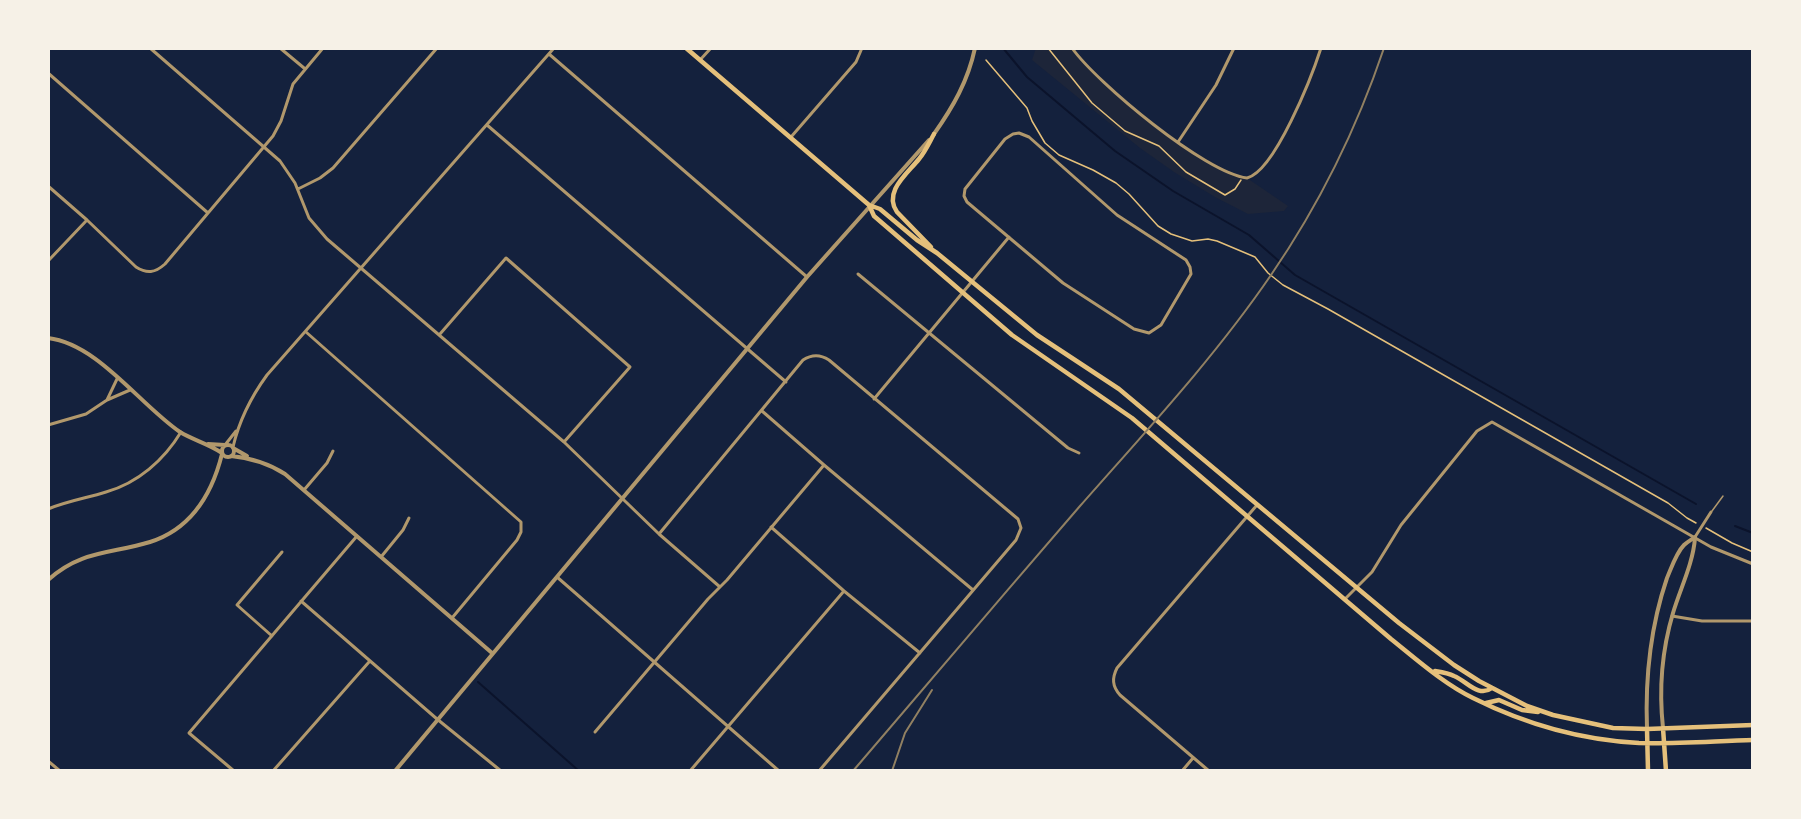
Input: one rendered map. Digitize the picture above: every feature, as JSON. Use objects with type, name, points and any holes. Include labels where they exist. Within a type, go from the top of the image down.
[{"type":"main road","points":[[686,48],[869,205],[874,216],[1023,343],[1131,418],[1344,600],[1429,669],[1472,698],[1516,717],[1564,733],[1600,739],[1647,743],[1753,740]]},
{"type":"main road","points":[[934,134],[921,157],[896,188],[892,202],[897,212],[937,253],[1046,341],[1119,389],[1357,588],[1454,665],[1527,706],[1552,715]]},
{"type":"main road","points":[[869,205],[880,208],[917,240],[937,253]]},
{"type":"main road","points":[[1429,669],[1455,676],[1480,692],[1486,692],[1492,688]]},
{"type":"main road","points":[[1486,703],[1499,700],[1522,710],[1613,728],[1663,729],[1753,725]]},
{"type":"main road","points":[[1647,729],[1648,771]]},
{"type":"main road","points":[[1663,729],[1666,771]]},
{"type":"street","points":[[150,48],[286,168],[315,226],[564,442],[659,534],[720,587]]},
{"type":"street","points":[[280,48],[304,69]]},
{"type":"street","points":[[48,186],[136,267],[144,272],[153,272],[165,264],[264,147],[278,128],[289,92],[304,69],[323,48]]},
{"type":"street","points":[[298,189],[320,178],[333,168],[437,48]]},
{"type":"street","points":[[48,580],[83,558],[98,552],[148,542],[170,533],[189,519],[210,489],[218,471],[221,449],[237,430],[259,387],[554,48]]},
{"type":"street","points":[[700,60],[711,48]]},
{"type":"street","points":[[791,137],[856,62],[862,48]]},
{"type":"street","points":[[394,771],[807,276],[934,134],[961,92],[975,48]]},
{"type":"street","points":[[1072,48],[1111,90],[1178,142],[1204,159],[1242,178],[1247,178],[1254,176],[1263,168],[1290,123],[1321,48]]},
{"type":"street","points":[[1178,142],[1216,86],[1234,48]]},
{"type":"street","points":[[549,54],[807,276]]},
{"type":"street","points":[[48,73],[208,213]]},
{"type":"street","points":[[487,126],[786,382]]},
{"type":"street","points":[[1019,133],[1029,137],[1117,215],[1186,260],[1191,274],[1161,324],[1149,333],[1134,329],[1063,283],[1009,237],[967,202],[964,196],[965,189],[971,180],[1005,139],[1019,133]]},
{"type":"street","points":[[50,260],[87,220]]},
{"type":"street","points":[[874,399],[1009,237]]},
{"type":"street","points":[[440,334],[506,258],[630,367],[564,442]]},
{"type":"street","points":[[858,274],[1068,448],[1079,453]]},
{"type":"street","points":[[306,332],[515,515],[522,526],[517,540],[452,618]]},
{"type":"street","points":[[48,338],[61,340],[81,349],[181,432],[222,453],[250,458]]},
{"type":"street","points":[[659,534],[803,360],[812,355],[824,357],[1016,516],[1021,528],[1016,540],[819,771]]},
{"type":"street","points":[[107,400],[117,379]]},
{"type":"street","points":[[48,425],[86,414],[107,400],[130,390]]},
{"type":"street","points":[[762,411],[973,590]]},
{"type":"street","points":[[1344,600],[1377,565],[1401,525],[1478,431],[1492,422],[1714,548],[1753,564]]},
{"type":"street","points":[[218,471],[234,452],[237,430]]},
{"type":"street","points":[[48,508],[107,492],[133,481],[162,457],[181,432]]},
{"type":"street","points":[[208,444],[225,445],[276,468],[492,653]]},
{"type":"street","points":[[304,490],[327,463],[333,451]]},
{"type":"street","points":[[594,732],[824,465]]},
{"type":"street","points":[[1209,771],[1120,694],[1113,683],[1117,668],[1258,504]]},
{"type":"street","points":[[1647,729],[1648,656],[1658,605],[1682,547],[1695,537],[1711,512]]},
{"type":"street","points":[[381,557],[403,530],[409,518]]},
{"type":"street","points":[[771,527],[920,653]]},
{"type":"street","points":[[234,771],[189,733],[357,536]]},
{"type":"street","points":[[1663,729],[1662,681],[1672,616],[1694,552],[1695,537]]},
{"type":"street","points":[[272,636],[237,605],[282,552]]},
{"type":"street","points":[[556,576],[779,771]]},
{"type":"street","points":[[690,771],[844,591]]},
{"type":"street","points":[[301,601],[437,719],[501,771]]},
{"type":"street","points":[[1672,616],[1702,621],[1753,621]]},
{"type":"street","points":[[273,771],[369,661]]},
{"type":"street","points":[[1182,771],[1193,758]]},
{"type":"street","points":[[48,761],[60,771]]},
{"type":"lane","points":[[1711,512],[1723,496]]},
{"type":"path","points":[[1048,48],[1092,103],[1132,136],[1159,146],[1185,172],[1226,195],[1235,189],[1242,178]]},
{"type":"path","points":[[986,60],[1027,108],[1045,143],[1059,154],[1116,183],[1158,226],[1182,239],[1217,241],[1255,257],[1270,275],[1294,292],[1328,309],[1658,497],[1687,518],[1753,552]]},
{"type":"shaded area","points":[[1036,48],[1072,48],[1103,84],[1178,142],[1229,172],[1247,178],[1288,206],[1284,211],[1248,214],[1174,172],[1140,148],[1032,60]]},
{"type":"waterway","points":[[1003,48],[1027,77],[1115,151],[1173,191],[1249,235],[1295,275],[1696,504]]},
{"type":"waterway","points":[[1735,526],[1753,533]]},
{"type":"waterway","points":[[478,682],[579,771]]},
{"type":"railway","points":[[853,771],[1227,335],[1271,275],[1321,194],[1362,107],[1384,48]]},
{"type":"railway","points":[[892,771],[905,733],[932,690]]}]
